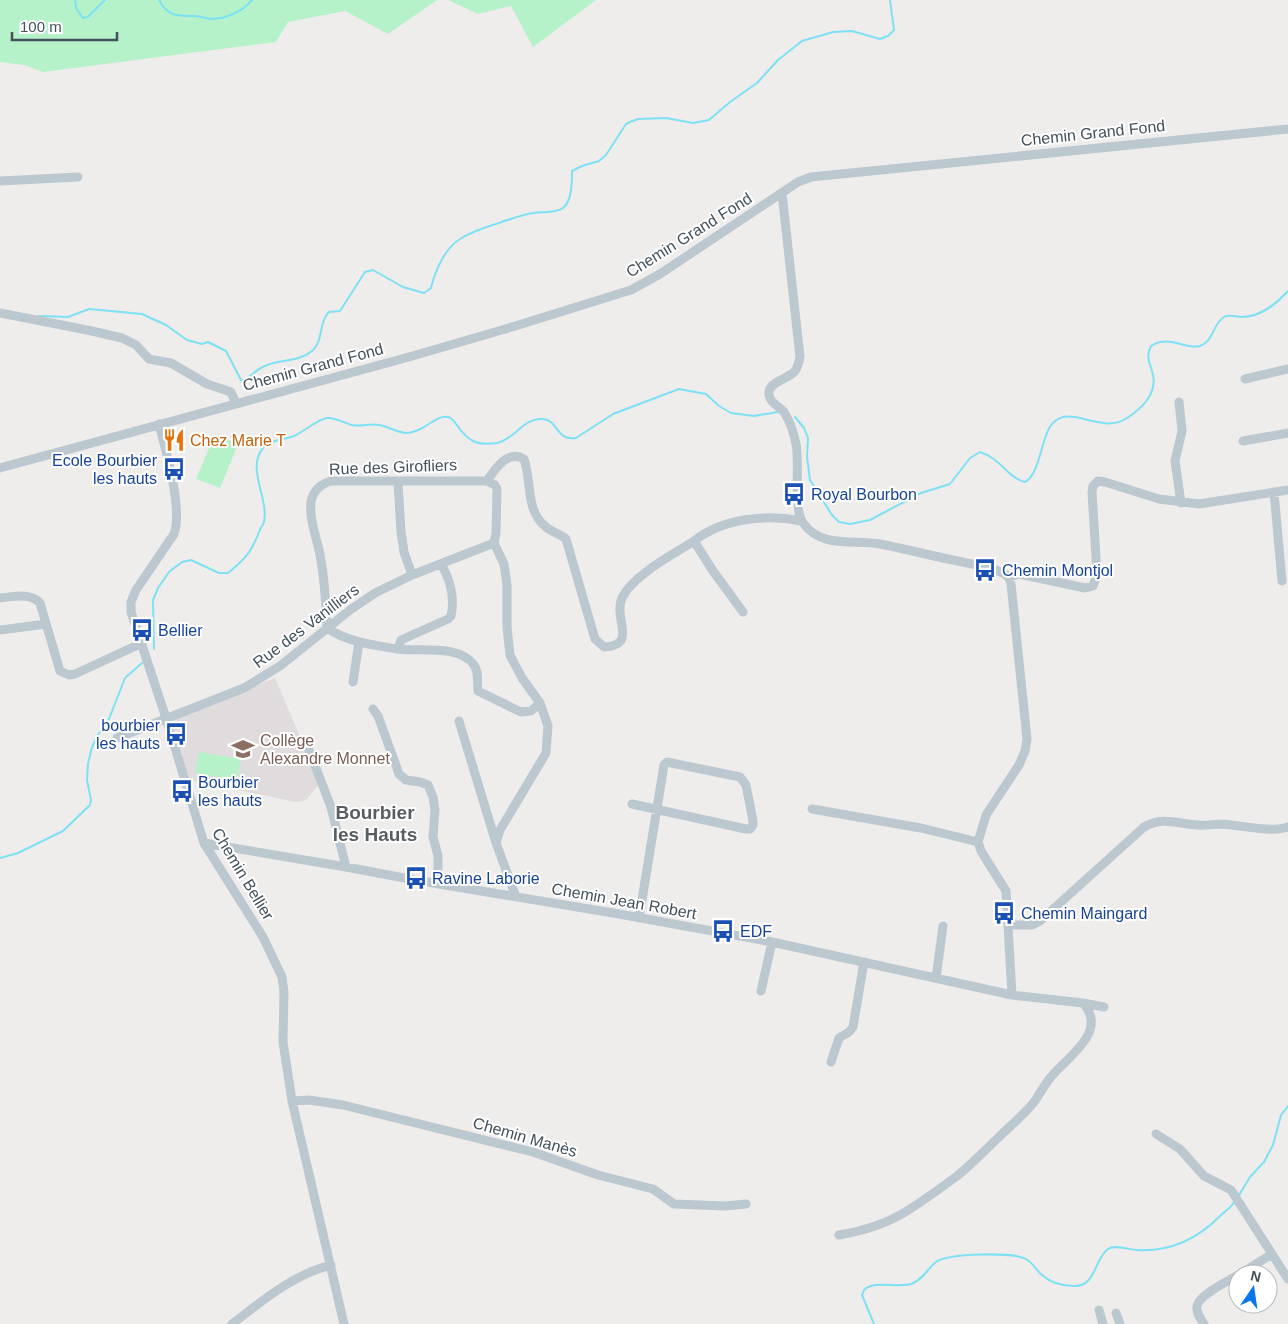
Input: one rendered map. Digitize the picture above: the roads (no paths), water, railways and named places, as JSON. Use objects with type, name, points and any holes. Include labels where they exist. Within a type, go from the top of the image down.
[{"type":"street","name":"Chemin Grand Fond","points":[[0,468],[503,330],[631,290],[660,274],[804,180],[827,175],[1288,129]]},
{"type":"street","points":[[0,181],[78,178]]},
{"type":"street","points":[[782,193],[800,357],[796,371],[774,384],[769,392],[772,401],[783,410],[796,446],[798,495],[802,521],[818,537],[831,541],[878,544],[981,566],[999,571],[1008,577],[1011,584],[1027,739],[1025,751],[1019,765],[986,815],[978,842],[981,851],[1006,891],[1012,995]]},
{"type":"street","points":[[0,313],[122,338],[136,344],[149,359],[174,364],[207,384],[231,392],[236,404]]},
{"type":"street","points":[[1246,378],[1288,369]]},
{"type":"street","points":[[1178,402],[1182,431],[1176,461],[1182,503]]},
{"type":"street","name":"Chemin Bellier","points":[[160,424],[176,501],[176,527],[174,534],[136,590],[131,602],[131,612],[204,843],[272,952],[282,978],[284,992],[283,1042],[292,1101],[344,1324]]},
{"type":"street","points":[[1243,441],[1288,433]]},
{"type":"street","points":[[496,843],[500,830],[546,753],[548,726],[540,703],[522,678],[510,655],[508,646],[508,607],[504,564],[494,543],[497,489],[487,481],[498,465],[508,458],[520,456],[524,459],[532,506],[536,517],[547,528],[566,539],[595,639],[604,647],[615,646],[624,636],[619,613],[623,595],[635,581],[660,561],[718,526],[763,518],[802,521]]},
{"type":"street","name":"Rue des Girofliers","points":[[328,628],[322,565],[311,510],[311,502],[316,490],[325,483],[331,482],[487,481]]},
{"type":"street","points":[[398,482],[401,532],[404,552],[412,576]]},
{"type":"street","points":[[1008,577],[1019,574],[1085,588],[1092,586],[1097,574],[1092,492],[1094,484],[1098,482],[1105,482],[1159,499],[1199,504],[1288,490]]},
{"type":"street","points":[[1274,492],[1282,581]]},
{"type":"street","points":[[694,541],[743,612]]},
{"type":"street","name":"Rue des Vanilliers","points":[[116,738],[244,688],[273,671],[375,592],[494,543]]},
{"type":"street","points":[[398,649],[401,640],[451,616],[452,595],[450,584],[441,564]]},
{"type":"street","points":[[0,598],[24,596],[40,603],[60,670],[69,675],[142,643]]},
{"type":"street","points":[[0,630],[46,624]]},
{"type":"street","points":[[328,628],[335,634],[359,642],[398,649],[458,653],[467,658],[476,667],[478,691],[521,712],[530,711],[540,703]]},
{"type":"street","points":[[353,682],[359,642]]},
{"type":"street","points":[[373,708],[378,716],[399,774],[406,780],[424,783],[431,790],[435,810],[433,837],[438,856],[438,884]]},
{"type":"street","points":[[459,721],[496,843],[516,897]]},
{"type":"street","points":[[307,745],[331,807],[346,867]]},
{"type":"street","points":[[632,804],[657,810],[746,829],[750,829],[753,825],[746,786],[740,777],[667,762],[664,765],[657,810],[639,918]]},
{"type":"street","points":[[812,809],[921,828],[978,842]]},
{"type":"street","points":[[1008,925],[1032,925],[1040,921],[1144,827],[1159,820],[1199,825],[1220,824],[1278,829],[1288,827]]},
{"type":"street","name":"Chemin Jean Robert","points":[[204,843],[772,942],[1012,995],[1104,1007]]},
{"type":"street","points":[[936,978],[943,926]]},
{"type":"street","points":[[761,991],[772,942]]},
{"type":"street","points":[[831,1062],[839,1038],[853,1027],[864,962]]},
{"type":"street","points":[[839,1235],[876,1226],[906,1212],[958,1175],[1020,1117],[1035,1102],[1051,1076],[1072,1058],[1087,1035],[1092,1019],[1090,1010],[1083,1003]]},
{"type":"street","name":"Chemin Manès","points":[[292,1101],[309,1100],[343,1105],[533,1152],[598,1175],[652,1188],[674,1204],[725,1206],[746,1204]]},
{"type":"street","points":[[1156,1134],[1180,1149],[1204,1176],[1231,1190],[1288,1279]]},
{"type":"street","points":[[1256,1264],[1272,1254]]},
{"type":"street","points":[[232,1324],[263,1300],[302,1276],[330,1265]]},
{"type":"street","points":[[1204,1324],[1197,1313],[1200,1299],[1228,1282]]},
{"type":"street","points":[[1099,1310],[1103,1324]]},
{"type":"street","points":[[1116,1313],[1120,1324]]},
{"type":"waterway","points":[[75,0],[76,8],[83,18],[88,17],[105,0]]},
{"type":"waterway","points":[[159,0],[162,6],[170,13],[210,19],[222,18],[233,14],[252,0]]},
{"type":"waterway","points":[[39,316],[68,317],[89,309],[142,314],[166,325],[187,340],[202,344],[208,342],[226,351],[241,380],[245,380],[264,366],[296,359],[312,351],[316,347],[326,316],[329,312],[340,311],[365,272],[373,270],[403,287],[424,293],[431,288],[435,274],[445,254],[465,236],[520,216],[537,212],[556,211],[563,208],[570,196],[572,171],[599,161],[606,155],[626,124],[638,119],[666,118],[693,123],[709,120],[757,83],[778,60],[802,41],[833,32],[852,31],[880,39],[888,36],[894,30],[890,0]]},
{"type":"waterway","name":"Ravine Laborie","points":[[795,417],[804,428],[808,438],[807,457],[810,480],[832,515],[839,522],[850,524],[870,520],[921,493],[950,484],[970,458],[980,452],[993,459],[1019,480],[1025,482],[1034,471],[1046,435],[1054,422],[1061,418],[1069,417],[1098,422],[1117,422],[1127,418],[1144,404],[1152,392],[1154,379],[1148,358],[1151,346],[1164,342],[1195,347],[1205,344],[1211,337],[1217,324],[1224,317],[1256,315],[1273,305],[1288,291]]},
{"type":"waterway","name":"Ravine Laborie","points":[[154,649],[153,600],[158,588],[169,572],[182,562],[191,560],[219,573],[228,573],[243,559],[250,551],[264,522],[264,503],[257,474],[258,456],[269,443],[296,435],[327,418],[355,425],[379,425],[407,433],[419,430],[439,418],[448,417],[473,441],[490,444],[509,438],[530,421],[536,419],[548,420],[564,436],[576,438],[613,414],[679,389],[706,394],[719,406],[731,413],[754,416],[778,412]]},
{"type":"waterway","name":"Ravine Laborie","points":[[0,858],[18,853],[63,831],[90,805],[91,800],[87,780],[92,747],[109,719],[125,678],[142,663]]},
{"type":"waterway","points":[[1238,1197],[1250,1177],[1264,1162],[1273,1145],[1281,1115],[1288,1106]]},
{"type":"waterway","points":[[874,1324],[862,1295],[864,1290],[874,1285],[911,1284],[922,1277],[936,1262],[943,1259],[981,1254],[1009,1255],[1026,1259],[1045,1278],[1057,1284],[1081,1285],[1091,1277],[1103,1254],[1108,1249],[1118,1247],[1149,1250],[1161,1249],[1182,1243],[1211,1225],[1235,1201]]},
{"type":"place","name":"Chez Marie T","points":[[174,440]]},
{"type":"place","name":"Ecole Bourbier les hauts","points":[[174,469]]},
{"type":"place","name":"Royal Bourbon","points":[[794,494]]},
{"type":"place","name":"Chemin Montjol","points":[[985,570]]},
{"type":"place","name":"Bellier","points":[[142,630]]},
{"type":"place","name":"bourbier les hauts","points":[[176,734]]},
{"type":"place","name":"Collège Alexandre Monnet","points":[[243,749]]},
{"type":"place","name":"Bourbier les hauts","points":[[182,791]]},
{"type":"place","name":"Ravine Laborie","points":[[416,878]]},
{"type":"place","name":"Chemin Maingard","points":[[1004,913]]},
{"type":"place","name":"EDF","points":[[723,931]]},
{"type":"district","name":"Bourbier les Hauts","points":[[375,823]]}]
